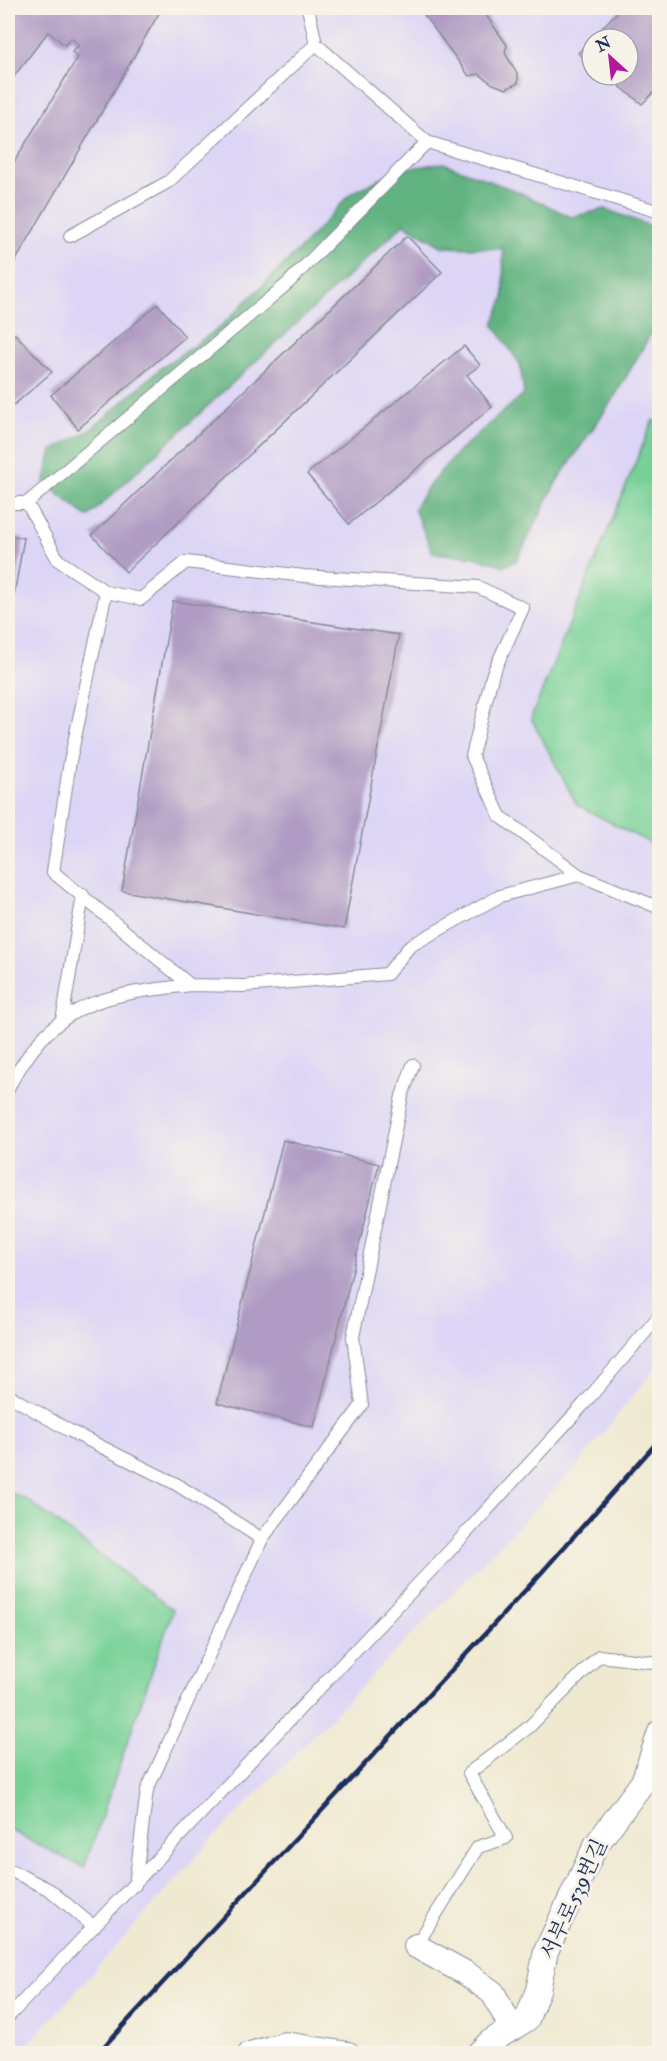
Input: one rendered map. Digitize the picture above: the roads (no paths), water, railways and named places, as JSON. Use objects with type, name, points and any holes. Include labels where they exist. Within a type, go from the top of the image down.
[{"type":"street","name":"서부로539번길","points":[[478,2054],[527,2019],[538,1990],[546,1951],[596,1845],[643,1782],[660,1732]]},
{"type":"street","points":[[416,1946],[467,1974],[493,1993],[512,2029]]},
{"type":"street","points":[[250,2054],[285,2044],[348,2054]]},
{"type":"lane","points":[[308,8],[316,44],[427,142],[660,212]]},
{"type":"lane","points":[[70,236],[168,182],[316,44]]},
{"type":"lane","points":[[8,502],[27,503],[288,282],[427,142]]},
{"type":"lane","points":[[27,503],[58,560],[106,592],[141,599],[186,562],[304,576],[478,587],[523,608],[493,673],[472,756],[500,816],[579,875],[660,908]]},
{"type":"lane","points":[[106,592],[70,761],[53,872],[190,985]]},
{"type":"lane","points":[[8,1090],[42,1035],[82,1007],[124,994],[190,985],[255,985],[387,974],[410,945],[500,896],[579,875]]},
{"type":"lane","points":[[62,1021],[83,895]]},
{"type":"lane","points":[[135,1885],[147,1790],[262,1539],[362,1405],[353,1337],[402,1096],[413,1065]]},
{"type":"lane","points":[[8,2017],[135,1885],[575,1414],[660,1315]]},
{"type":"lane","points":[[8,1395],[70,1431],[176,1484],[262,1539]]},
{"type":"lane","points":[[416,1946],[478,1847],[506,1838],[469,1773],[529,1727],[598,1656],[660,1663]]},
{"type":"lane","points":[[8,1869],[50,1890],[94,1927]]},
{"type":"railway","points":[[97,2054],[543,1571],[660,1439]]}]
